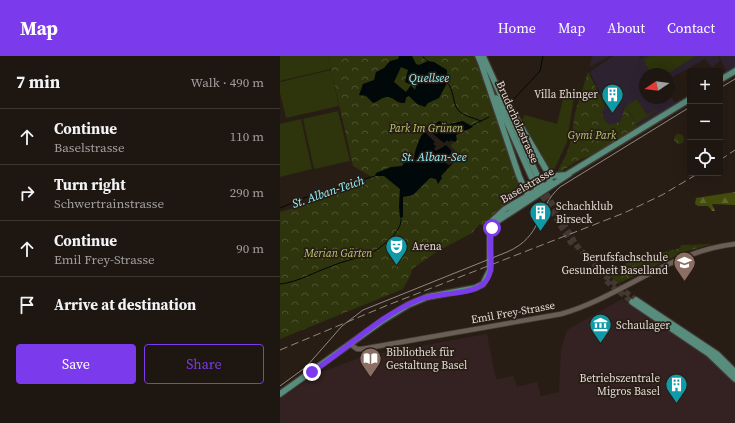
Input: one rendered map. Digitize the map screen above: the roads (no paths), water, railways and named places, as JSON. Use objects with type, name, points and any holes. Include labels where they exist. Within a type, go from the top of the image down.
[{"type":"main road","name":"Bruderholzstrasse","points":[[478,56],[547,171],[550,183]]},
{"type":"main road","name":"Bruderholzstrasse","points":[[483,56],[485,67],[519,176],[524,189],[529,195]]},
{"type":"main road","name":"Bruderholzstrasse","points":[[485,67],[539,186]]},
{"type":"main road","points":[[723,78],[735,71]]},
{"type":"main road","name":"Baselstrasse","points":[[350,344],[382,321],[418,300],[475,288],[483,284],[490,270],[490,236],[496,222],[567,175],[687,101]]},
{"type":"main road","name":"Bruderholzstrasse","points":[[547,171],[553,176],[567,175]]},
{"type":"main road","name":"Baselstrasse","points":[[490,261],[486,241],[490,226],[497,216],[515,203],[567,175]]},
{"type":"main road","name":"Bruderholzstrasse","points":[[515,203],[521,194],[519,176]]},
{"type":"main road","points":[[545,190],[550,183]]},
{"type":"main road","points":[[529,195],[536,196]]},
{"type":"main road","points":[[735,372],[718,354],[634,301],[709,354],[735,379]]},
{"type":"main road","points":[[280,394],[350,344]]},
{"type":"street","name":"Emil Frey-Strasse","points":[[350,344],[357,349],[362,350],[561,314],[578,308],[689,255],[735,244]]},
{"type":"water","name":"Quellsee","points":[[399,56],[412,56],[416,64],[419,65],[428,61],[434,62],[447,70],[447,83],[439,98],[428,103],[425,107],[417,104],[409,96],[406,98],[405,103],[400,103],[388,97],[373,103],[366,96],[359,95],[363,84],[374,80],[376,72],[384,68],[390,61],[398,59]],"holes":[[[401,67],[408,70],[405,82],[409,84],[413,83],[416,86],[415,90],[411,85],[406,92],[394,82]]]},
{"type":"water","name":"St. Alban-See","points":[[440,121],[445,125],[463,121],[473,127],[456,135],[457,140],[455,142],[453,141],[450,146],[455,151],[454,158],[456,160],[441,176],[442,178],[438,184],[436,179],[430,178],[413,195],[403,197],[403,217],[400,218],[400,189],[384,176],[375,176],[376,173],[391,167],[402,166],[404,163],[414,160],[418,142],[425,129],[429,125]]},
{"type":"waterway","name":"St. Alban-Teich","points":[[513,100],[540,71],[543,56]]},
{"type":"waterway","points":[[423,57],[428,61]]},
{"type":"waterway","points":[[447,83],[451,88],[458,110],[481,121]]},
{"type":"waterway","points":[[471,126],[489,117]]},
{"type":"waterway","name":"St. Alban-Teich","points":[[280,208],[304,198],[375,176]]},
{"type":"waterway","points":[[280,284],[300,279],[337,264],[373,252],[393,236],[401,223],[401,219]]},
{"type":"tunnel","points":[[542,186],[577,246],[605,276],[636,300]]},
{"type":"tunnel","points":[[538,189],[573,246]]},
{"type":"tunnel","points":[[606,281],[632,302]]},
{"type":"tram line","points":[[723,86],[735,79]]},
{"type":"tram line","points":[[280,386],[306,367],[342,326],[363,310],[519,246],[533,230],[546,204],[560,187],[687,109]]},
{"type":"railway","points":[[723,158],[735,150]]},
{"type":"railway","points":[[280,350],[388,305],[624,213],[662,195],[694,176]]},
{"type":"place","name":"Villa Ehinger","points":[[613,114]]},
{"type":"place","name":"Schachklub Birseck","points":[[541,232]]},
{"type":"place","name":"Arena","points":[[396,266]]},
{"type":"place","name":"Berufsfachschule Gesundheit Baselland","points":[[684,282]]},
{"type":"place","name":"Schaulager","points":[[601,344]]},
{"type":"place","name":"Bibliothek für Gestaltung Basel","points":[[370,378]]},
{"type":"place","name":"Betriebszentrale Migros Basel","points":[[676,404]]},
{"type":"park label","name":"Park Im Grünen","points":[[426,128]]},
{"type":"park label","name":"Gymi Park","points":[[592,135]]},
{"type":"park label","name":"Merian Gärten","points":[[338,253]]}]
